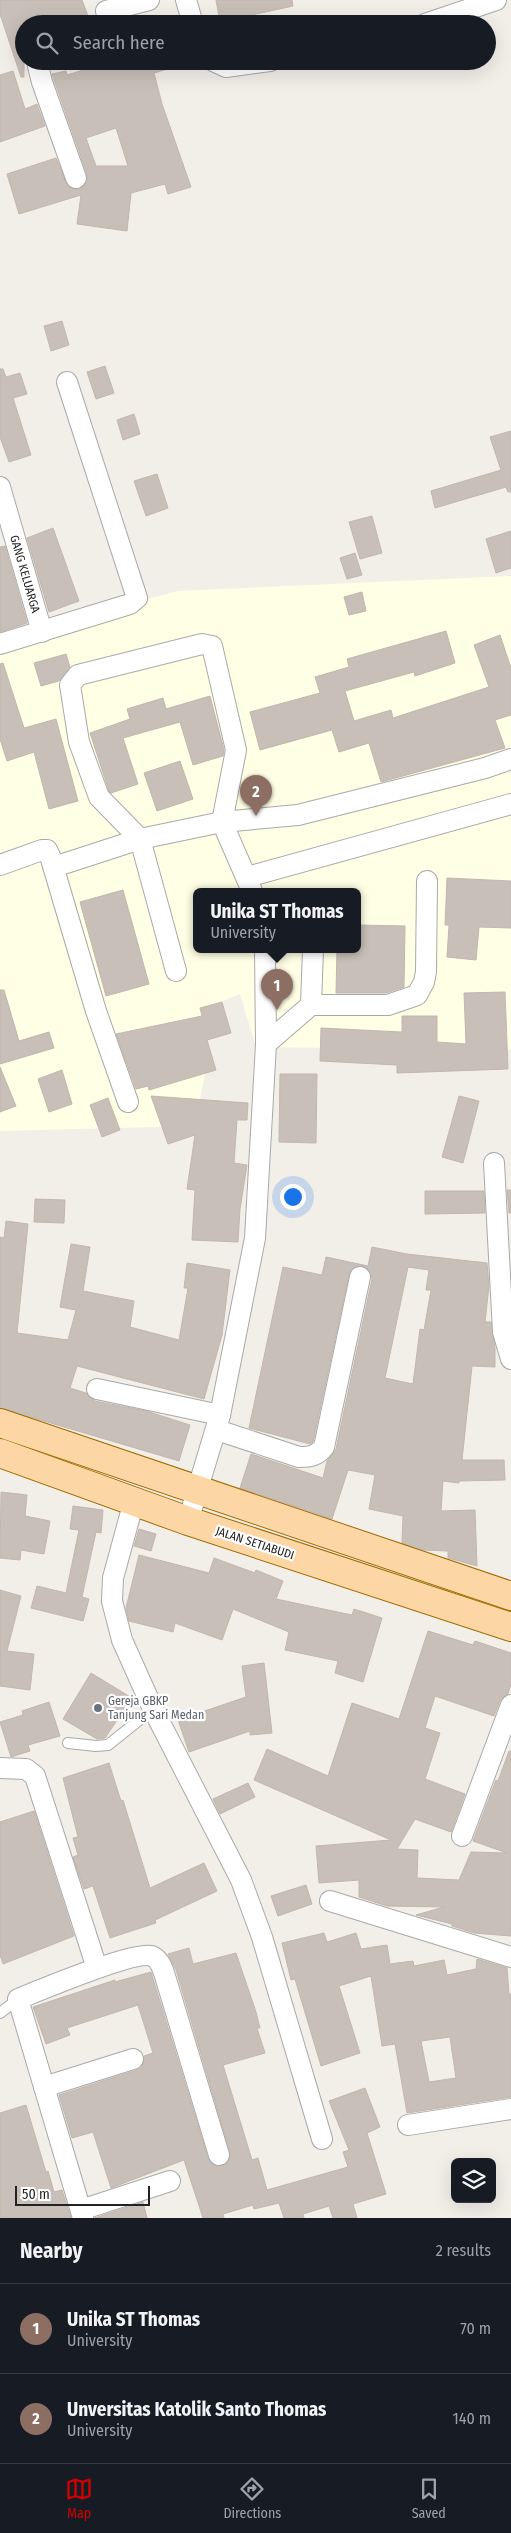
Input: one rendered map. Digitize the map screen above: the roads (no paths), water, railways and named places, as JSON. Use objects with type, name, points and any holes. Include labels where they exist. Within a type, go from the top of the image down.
[{"type":"main road","points":[[0,1423],[511,1596]]},
{"type":"main road","name":"JALAN SETIABUDI","points":[[0,1453],[188,1521],[511,1627]]},
{"type":"street","points":[[107,12],[149,0]]},
{"type":"street","points":[[186,0],[190,15]]},
{"type":"street","points":[[452,15],[496,0]]},
{"type":"street","points":[[39,70],[76,178]]},
{"type":"street","points":[[0,644],[130,604],[137,598],[67,382]]},
{"type":"street","name":"GANG KELUARGA","points":[[0,487],[42,632]]},
{"type":"street","points":[[176,971],[140,839],[99,797],[80,742],[70,685],[84,672],[202,644],[208,644],[213,648],[236,750],[222,822],[249,884],[511,804]]},
{"type":"street","points":[[54,867],[140,839],[222,822],[298,815],[486,768],[511,759]]},
{"type":"street","points":[[0,865],[44,850],[49,853],[96,1011],[128,1102]]},
{"type":"street","points":[[266,1044],[312,1005],[388,1005],[417,995],[426,972],[427,881]]},
{"type":"street","points":[[188,1521],[218,1423],[255,1238],[266,1044],[265,953]]},
{"type":"street","points":[[312,1005],[313,953]]},
{"type":"street","points":[[494,1163],[502,1324],[511,1359]]},
{"type":"street","points":[[97,1389],[218,1423],[243,1437],[299,1457],[312,1457],[320,1453],[324,1447],[360,1277]]},
{"type":"street","points":[[134,1501],[113,1578],[112,1600],[122,1640],[153,1709],[241,1880],[262,1937],[322,2139]]},
{"type":"street","points":[[462,1836],[511,1705]]},
{"type":"street","points":[[0,1768],[26,1770],[35,1776],[94,1959]]},
{"type":"street","points":[[330,1901],[511,1957]]},
{"type":"street","points":[[170,2181],[82,2214],[18,1999],[99,1968],[144,1955],[154,1956],[160,1963],[168,1986],[219,2155]]},
{"type":"street","points":[[44,2087],[133,2059]]},
{"type":"street","points":[[408,2125],[511,2109]]},
{"type":"lane","points":[[68,1743],[96,1746],[108,1744],[153,1709]]},
{"type":"lane","points":[[0,2013],[18,1999]]},
{"type":"place","name":"Unversitas Katolik Santo Thomas","points":[[256,816]]},
{"type":"place","name":"Unika ST Thomas","points":[[277,1010]]},
{"type":"place","name":"Gereja GBKP Tanjung Sari Medan","points":[[98,1708]]}]
